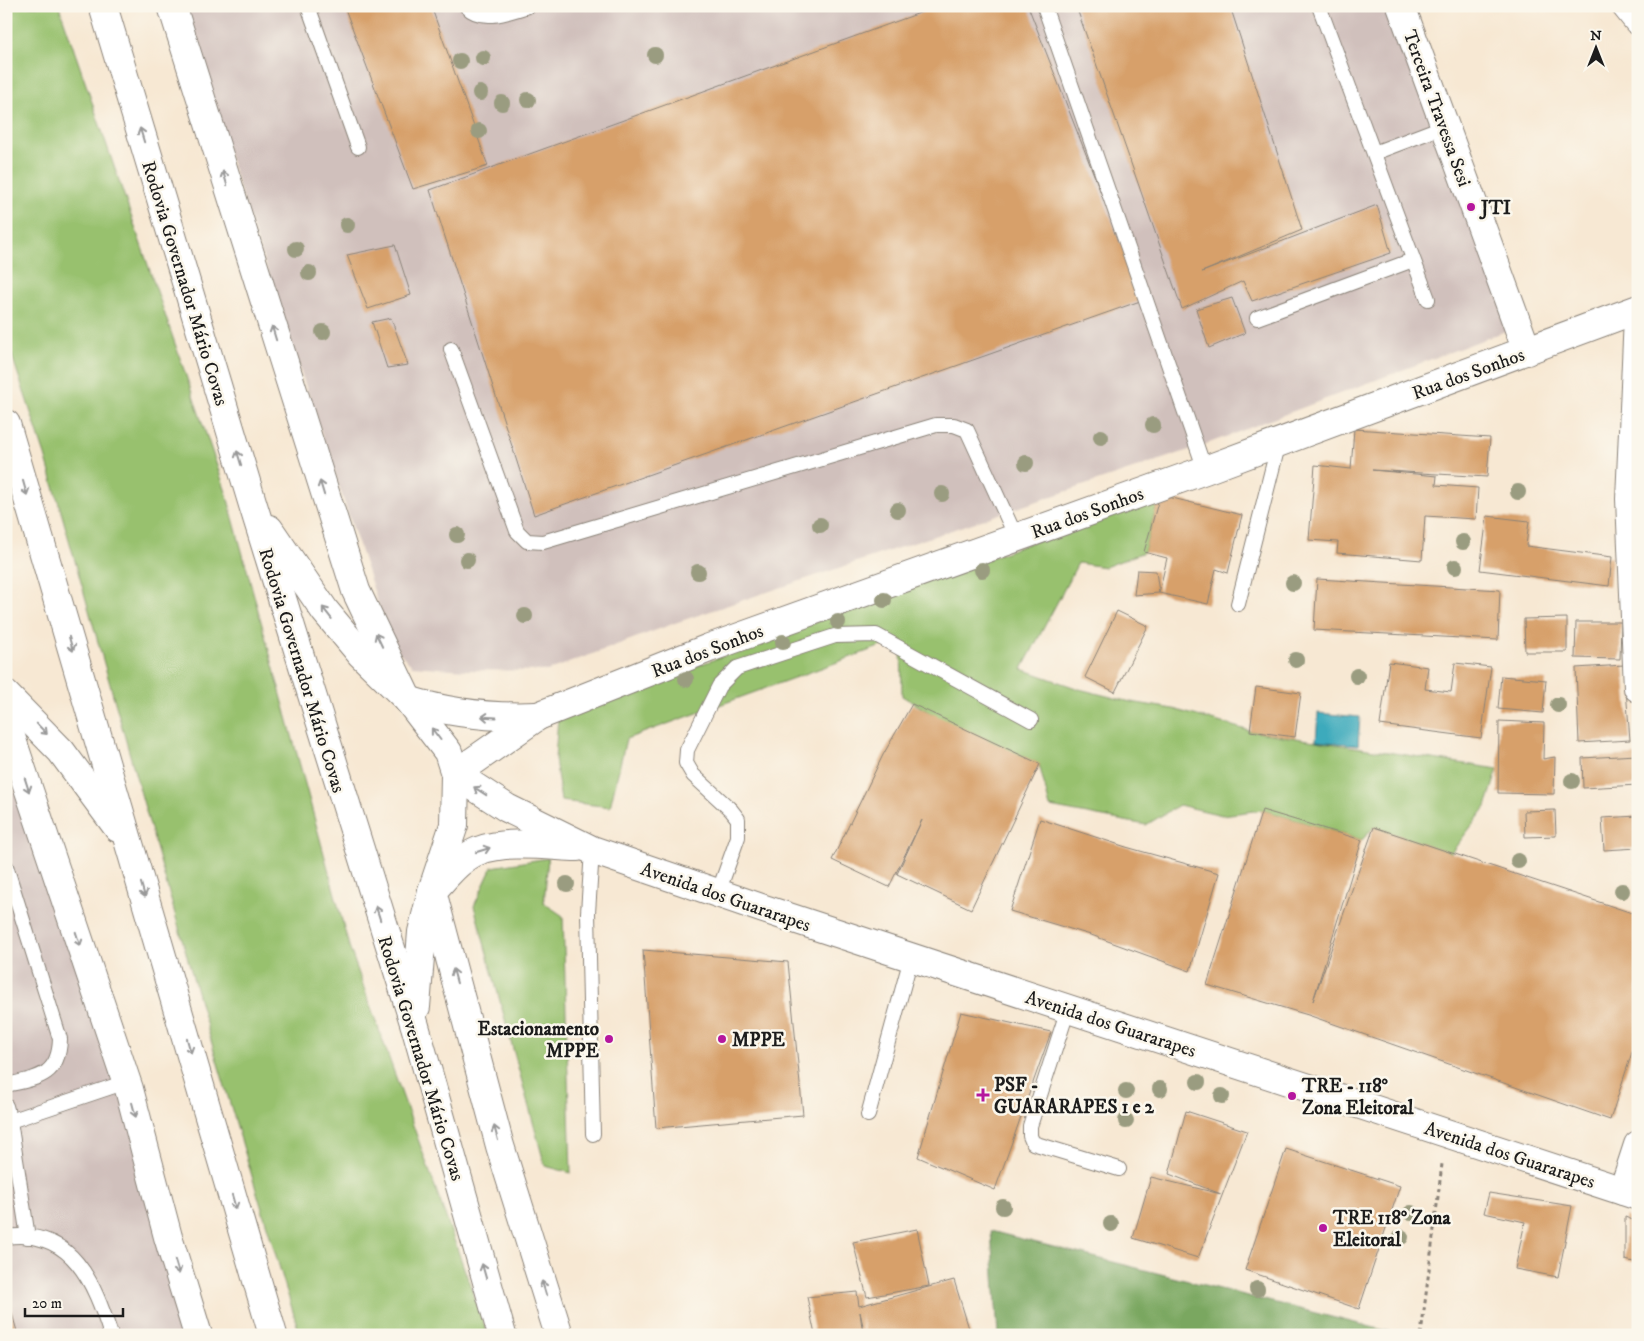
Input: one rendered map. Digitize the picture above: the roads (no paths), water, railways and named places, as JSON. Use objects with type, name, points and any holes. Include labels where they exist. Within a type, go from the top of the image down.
[{"type":"main road","name":"Rodovia Governador Mário Covas","points":[[103,6],[252,505],[415,1026],[502,1335]]},
{"type":"main road","points":[[172,6],[339,542],[356,591],[408,700]]},
{"type":"main road","name":"Terceira Travessa Sesi","points":[[1401,6],[1527,351]]},
{"type":"main road","points":[[1626,6],[1638,21]]},
{"type":"main road","name":"Rua dos Sonhos","points":[[455,774],[538,716],[709,648],[1205,470],[1638,309]]},
{"type":"main road","points":[[1638,317],[1630,499],[1638,688]]},
{"type":"main road","points":[[6,424],[273,1335]]},
{"type":"main road","points":[[252,505],[325,611],[361,654],[408,700],[448,752],[455,774],[454,825],[432,891],[420,952],[415,1026]]},
{"type":"main road","points":[[6,695],[61,751],[129,844]]},
{"type":"main road","name":"Rua dos Sonhos","points":[[408,700],[459,714],[490,717],[538,716]]},
{"type":"main road","points":[[6,722],[126,1082],[168,1237],[198,1335]]},
{"type":"main road","name":"Avenida dos Guararapes","points":[[455,774],[507,808],[588,848],[911,958],[1630,1194]]},
{"type":"main road","name":"Avenida dos Guararapes","points":[[432,891],[468,856],[484,849],[500,846],[588,848]]},
{"type":"main road","points":[[432,891],[500,1146],[559,1335]]},
{"type":"main road","points":[[1630,1194],[1638,1145]]},
{"type":"lane","points":[[308,6],[358,147]]},
{"type":"lane","points":[[466,6],[470,11],[488,16],[528,6]]},
{"type":"lane","points":[[1044,6],[1205,470]]},
{"type":"lane","points":[[1319,6],[1428,299]]},
{"type":"lane","points":[[1374,153],[1445,126]]},
{"type":"lane","points":[[1257,318],[1413,260]]},
{"type":"lane","points":[[451,349],[517,531],[526,541],[543,542],[936,425],[954,425],[967,430],[1016,537]]},
{"type":"lane","points":[[1238,604],[1279,442]]},
{"type":"lane","points":[[718,893],[738,836],[738,819],[731,810],[693,775],[686,762],[688,750],[719,686],[737,668],[835,636],[876,635],[1031,720]]},
{"type":"lane","points":[[588,848],[593,1134]]},
{"type":"lane","points":[[6,866],[60,1039],[59,1056],[52,1069],[29,1080],[6,1085]]},
{"type":"lane","points":[[868,1115],[911,958]]},
{"type":"lane","points":[[1068,1009],[1030,1126],[1030,1136],[1033,1143],[1119,1169]]},
{"type":"lane","points":[[10,1121],[126,1082]]},
{"type":"lane","points":[[6,1106],[28,1237]]},
{"type":"lane","points":[[6,1237],[42,1238],[56,1244],[72,1255],[97,1292],[111,1335]]},
{"type":"water","points":[[1318,713],[1360,717],[1358,745],[1316,741]]},
{"type":"place","name":"JTI","points":[[1471,207]]},
{"type":"place","name":"Estacionamento MPPE","points":[[609,1039]]},
{"type":"place","name":"MPPE","points":[[722,1039]]},
{"type":"place","name":"PSF - GUARARAPES 1 e 2","points":[[983,1095]]},
{"type":"place","name":"TRE - 118° Zona Eleitoral","points":[[1292,1096]]},
{"type":"place","name":"TRE 118° Zona Eleitoral","points":[[1323,1228]]}]
